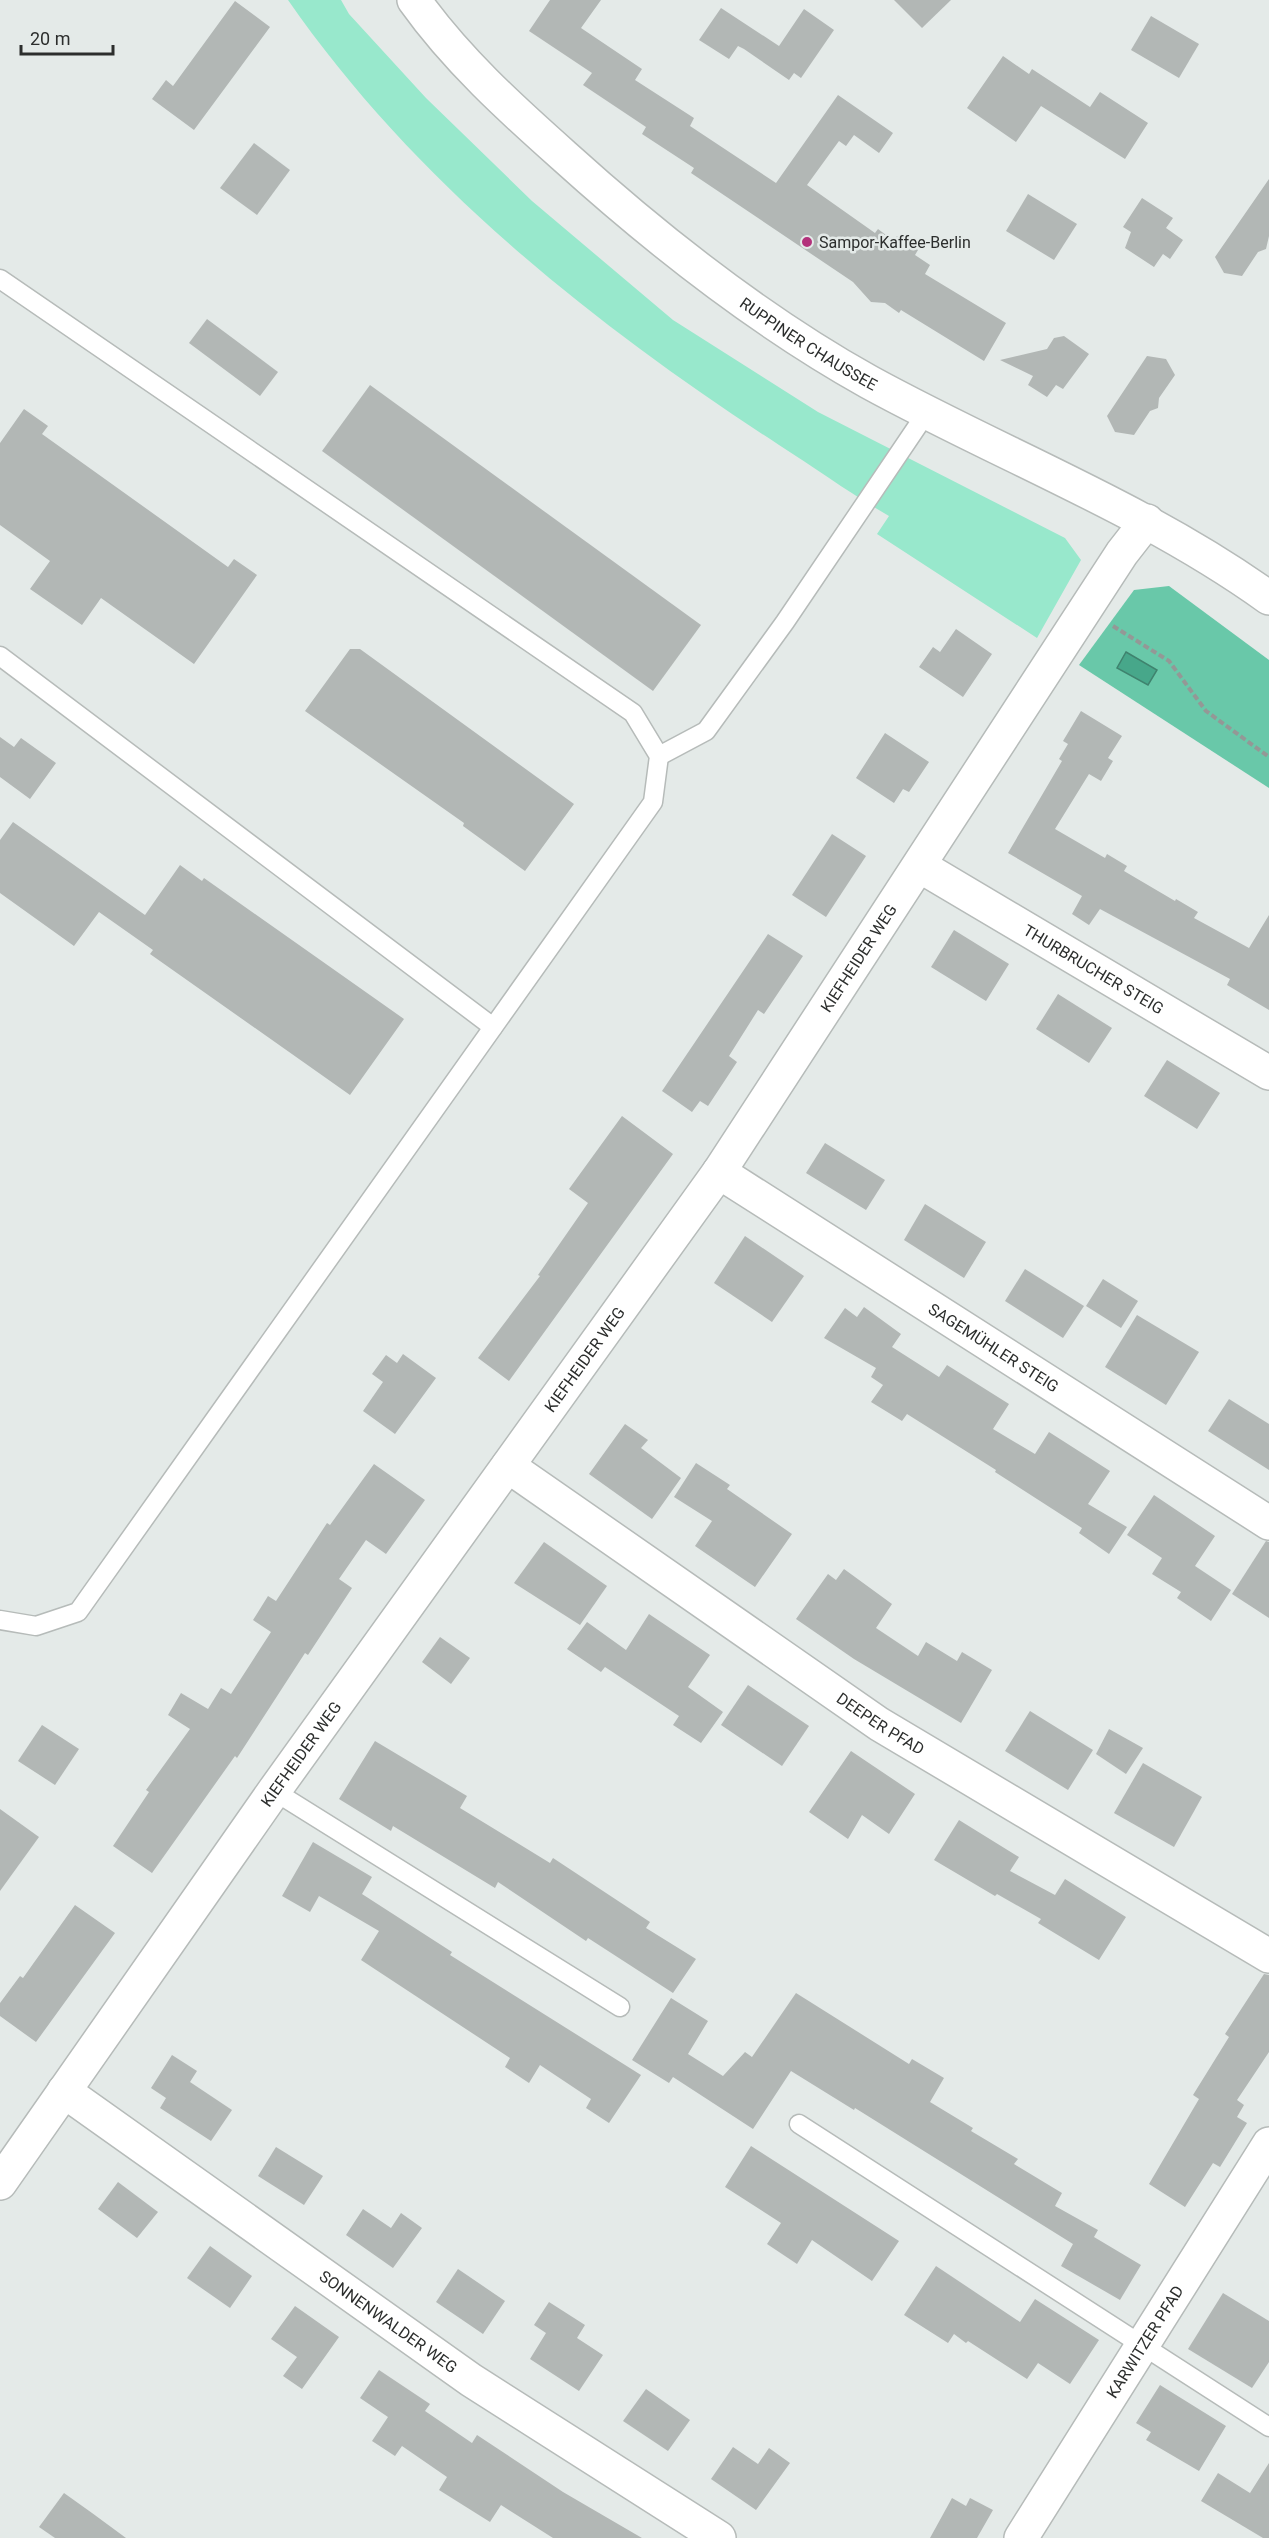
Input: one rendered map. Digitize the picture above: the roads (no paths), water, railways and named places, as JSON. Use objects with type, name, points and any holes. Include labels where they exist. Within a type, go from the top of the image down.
[{"type":"street","name":"RUPPINER CHAUSSEE","points":[[414,0],[473,71],[645,227],[732,294],[809,346],[868,381],[1147,521],[1219,562],[1269,598]]},
{"type":"street","name":"KIEFHEIDER WEG","points":[[0,2183],[274,1791],[719,1172],[1122,553],[1147,521]]},
{"type":"street","name":"THURBRUCHER STEIG","points":[[920,866],[1269,1073]]},
{"type":"street","name":"SAGEMÜHLER STEIG","points":[[719,1172],[1269,1523]]},
{"type":"street","name":"DEEPER PFAD","points":[[508,1466],[879,1724],[1269,1956]]},
{"type":"street","name":"SONNENWALDER WEG","points":[[64,2091],[471,2380],[719,2538]]},
{"type":"street","name":"KARWITZER PFAD","points":[[1021,2538],[1269,2144]]},
{"type":"lane","points":[[0,279],[633,713],[658,756],[653,802],[78,1612],[36,1626],[0,1620]]},
{"type":"lane","points":[[658,756],[706,730],[785,622],[927,412]]},
{"type":"lane","points":[[0,656],[493,1027]]},
{"type":"lane","points":[[274,1791],[620,2007]]},
{"type":"lane","points":[[799,2124],[1269,2427]]},
{"type":"place","name":"Sampor-Kaffee-Berlin","points":[[807,242]]}]
